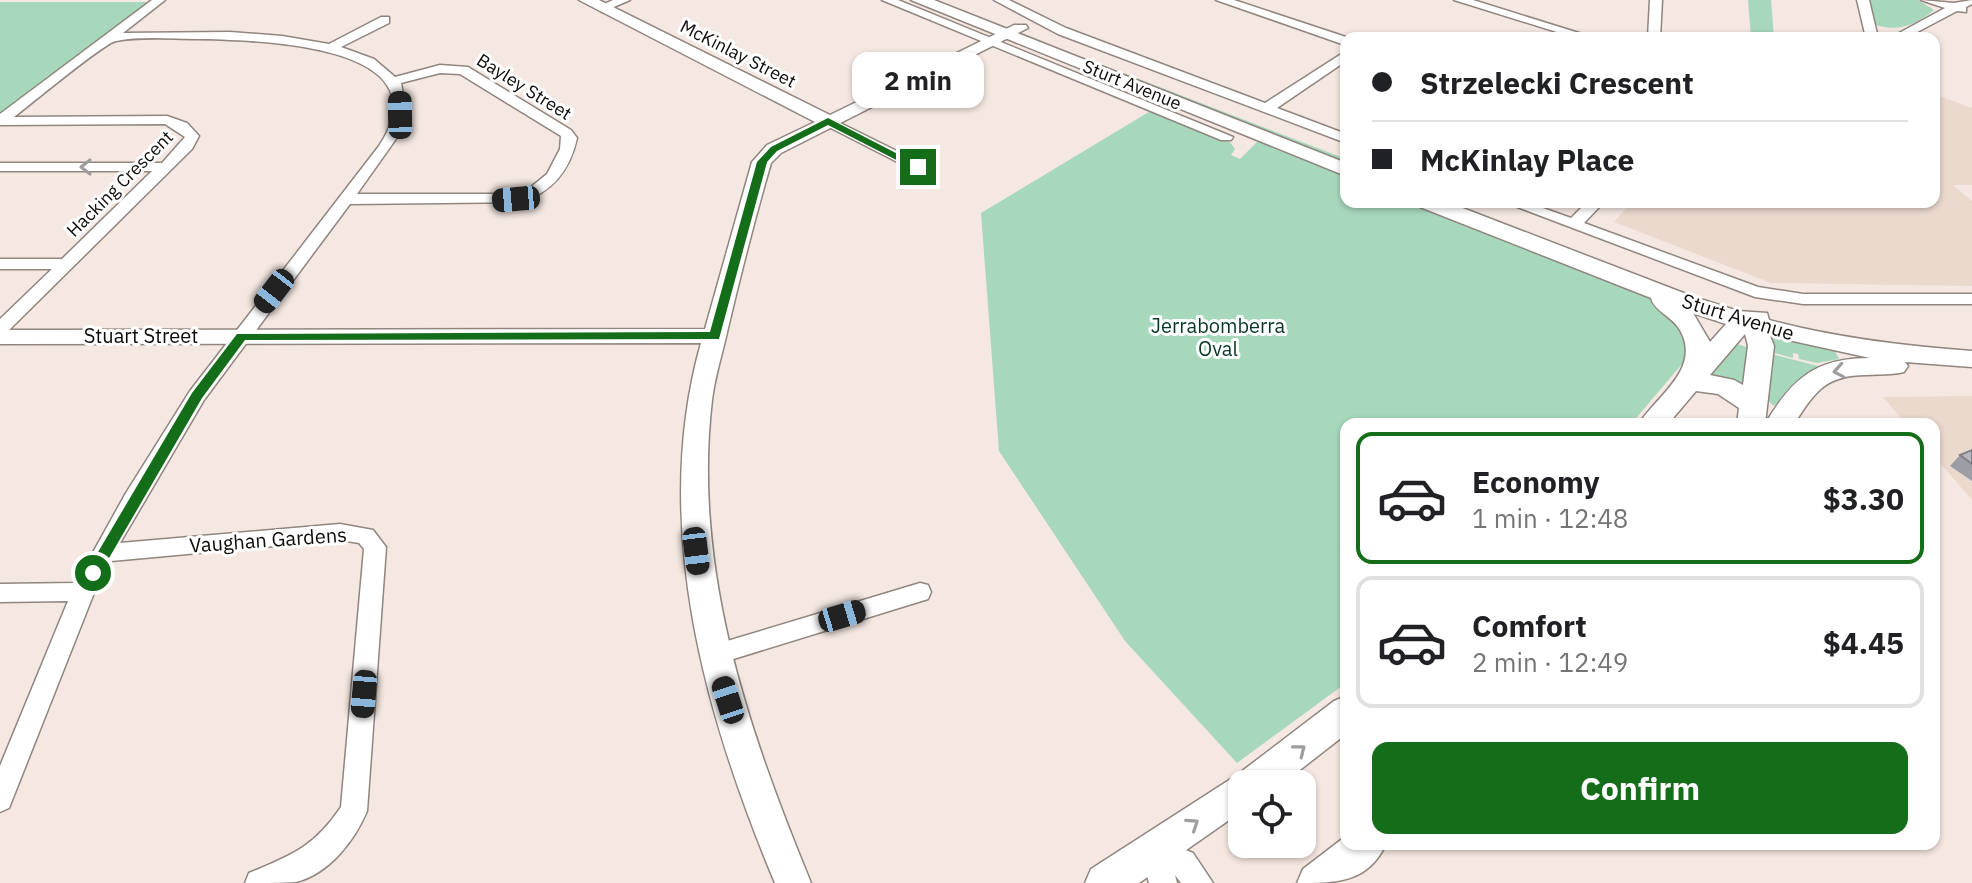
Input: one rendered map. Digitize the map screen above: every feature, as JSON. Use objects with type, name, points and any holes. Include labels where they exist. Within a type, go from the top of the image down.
[{"type":"main road","name":"Sturt Avenue","points":[[919,0],[1340,168]]},
{"type":"main road","name":"Sturt Avenue","points":[[947,0],[1006,35],[1340,154]]},
{"type":"main road","name":"Sturt Avenue","points":[[1443,208],[1638,285],[1746,322],[1813,321]]},
{"type":"main road","name":"Sturt Avenue","points":[[1477,208],[1692,290],[1778,315],[1813,321]]},
{"type":"main road","points":[[1546,235],[1624,269],[1719,304],[1746,322],[1761,342],[1752,415]]},
{"type":"main road","points":[[1638,285],[1675,309],[1693,329],[1699,347],[1691,382]]},
{"type":"main road","points":[[1658,418],[1736,328],[1746,322],[1778,315]]},
{"type":"main road","points":[[1813,321],[1876,334],[1972,342]]},
{"type":"main road","points":[[1813,321],[1881,351],[1972,360]]},
{"type":"main road","points":[[1784,418],[1814,380],[1831,371],[1972,360]]},
{"type":"main road","points":[[1691,382],[1725,386],[1752,415]]},
{"type":"main road","points":[[1272,770],[1340,717]]},
{"type":"main road","points":[[1105,883],[1158,867],[1228,803]]},
{"type":"main road","points":[[1317,883],[1359,850]]},
{"type":"street","points":[[0,121],[159,0]]},
{"type":"street","points":[[595,4],[624,0]]},
{"type":"street","name":"Sturt Avenue","points":[[888,0],[1006,35],[1226,137]]},
{"type":"street","name":"Sturt Avenue","points":[[1000,0],[1062,31],[1340,137]]},
{"type":"street","points":[[1222,0],[1340,39]]},
{"type":"street","points":[[1460,0],[1566,32]]},
{"type":"street","points":[[1654,32],[1656,0]]},
{"type":"street","points":[[1863,0],[1870,31]]},
{"type":"street","points":[[1927,0],[1972,12]]},
{"type":"street","points":[[1908,32],[1970,0]]},
{"type":"street","name":"McKinlay Street","points":[[595,4],[828,121]]},
{"type":"street","points":[[332,47],[385,20]]},
{"type":"street","points":[[793,883],[714,655],[701,596],[693,494],[699,399],[714,336],[762,162],[774,149],[1006,35]]},
{"type":"street","points":[[0,799],[83,592],[103,553],[197,396],[390,139],[400,115],[400,95],[394,81],[375,64],[332,47],[286,40],[110,37]]},
{"type":"street","points":[[1266,109],[1340,59]]},
{"type":"street","name":"Bayley Street","points":[[346,199],[516,199],[533,193],[551,180],[568,151],[570,138],[566,133],[463,70],[440,69],[394,81]]},
{"type":"street","name":"Hacking Crescent","points":[[0,121],[167,120],[182,126],[192,136],[187,146],[0,329]]},
{"type":"street","points":[[828,121],[918,167]]},
{"type":"street","points":[[0,167],[164,167]]},
{"type":"street","name":"Sturt Avenue","points":[[1528,208],[1735,287],[1813,321]]},
{"type":"street","points":[[1573,225],[1590,208]]},
{"type":"street","points":[[0,264],[67,264]]},
{"type":"street","points":[[1813,321],[1972,299]]},
{"type":"street","name":"Stuart Street","points":[[0,337],[714,336]]},
{"type":"street","name":"Vaughan Gardens","points":[[103,553],[340,532],[365,536],[375,547],[354,811],[332,845],[301,868],[259,883]]},
{"type":"street","points":[[0,593],[83,592]]},
{"type":"street","points":[[714,655],[920,592]]},
{"type":"street","points":[[1158,867],[1183,863],[1199,883]]},
{"type":"shaded area","points":[[1940,96],[1972,108],[1972,185],[1953,185],[1972,201],[1972,286],[1771,283],[1614,222],[1627,208],[1940,208]]},
{"type":"shaded area","points":[[1972,396],[1972,500],[1940,463],[1940,418],[1901,418],[1883,397]]},
{"type":"green space","points":[[1748,0],[1771,0],[1774,32],[1751,32]]},
{"type":"green space","points":[[1866,0],[1918,0],[1934,10],[1905,26],[1881,27],[1873,24]]},
{"type":"green space","points":[[0,2],[149,2],[0,114]]},
{"type":"green space","points":[[1082,57],[1340,157],[1340,163],[1077,59]]},
{"type":"green space","name":"Jerrabomberra Oval","points":[[1152,110],[1230,142],[1235,149],[1231,155],[1240,159],[1259,140],[1340,173],[1340,208],[1430,208],[1646,296],[1682,322],[1688,357],[1636,418],[1340,418],[1340,687],[1237,763],[1125,641],[999,451],[981,213]]},
{"type":"green space","points":[[1770,339],[1835,351],[1839,359],[1817,363],[1799,359],[1798,354],[1793,353],[1793,358],[1771,352]]},
{"type":"green space","points":[[1732,342],[1749,348],[1747,391],[1708,377]]},
{"type":"green space","points":[[1771,354],[1822,367],[1774,406],[1766,399]]},
{"type":"building","points":[[1972,450],[1972,464],[1960,455]]},
{"type":"route","points":[[93,573],[133,499],[197,396],[241,336],[714,336],[762,162],[774,149],[828,121],[918,167]]}]
